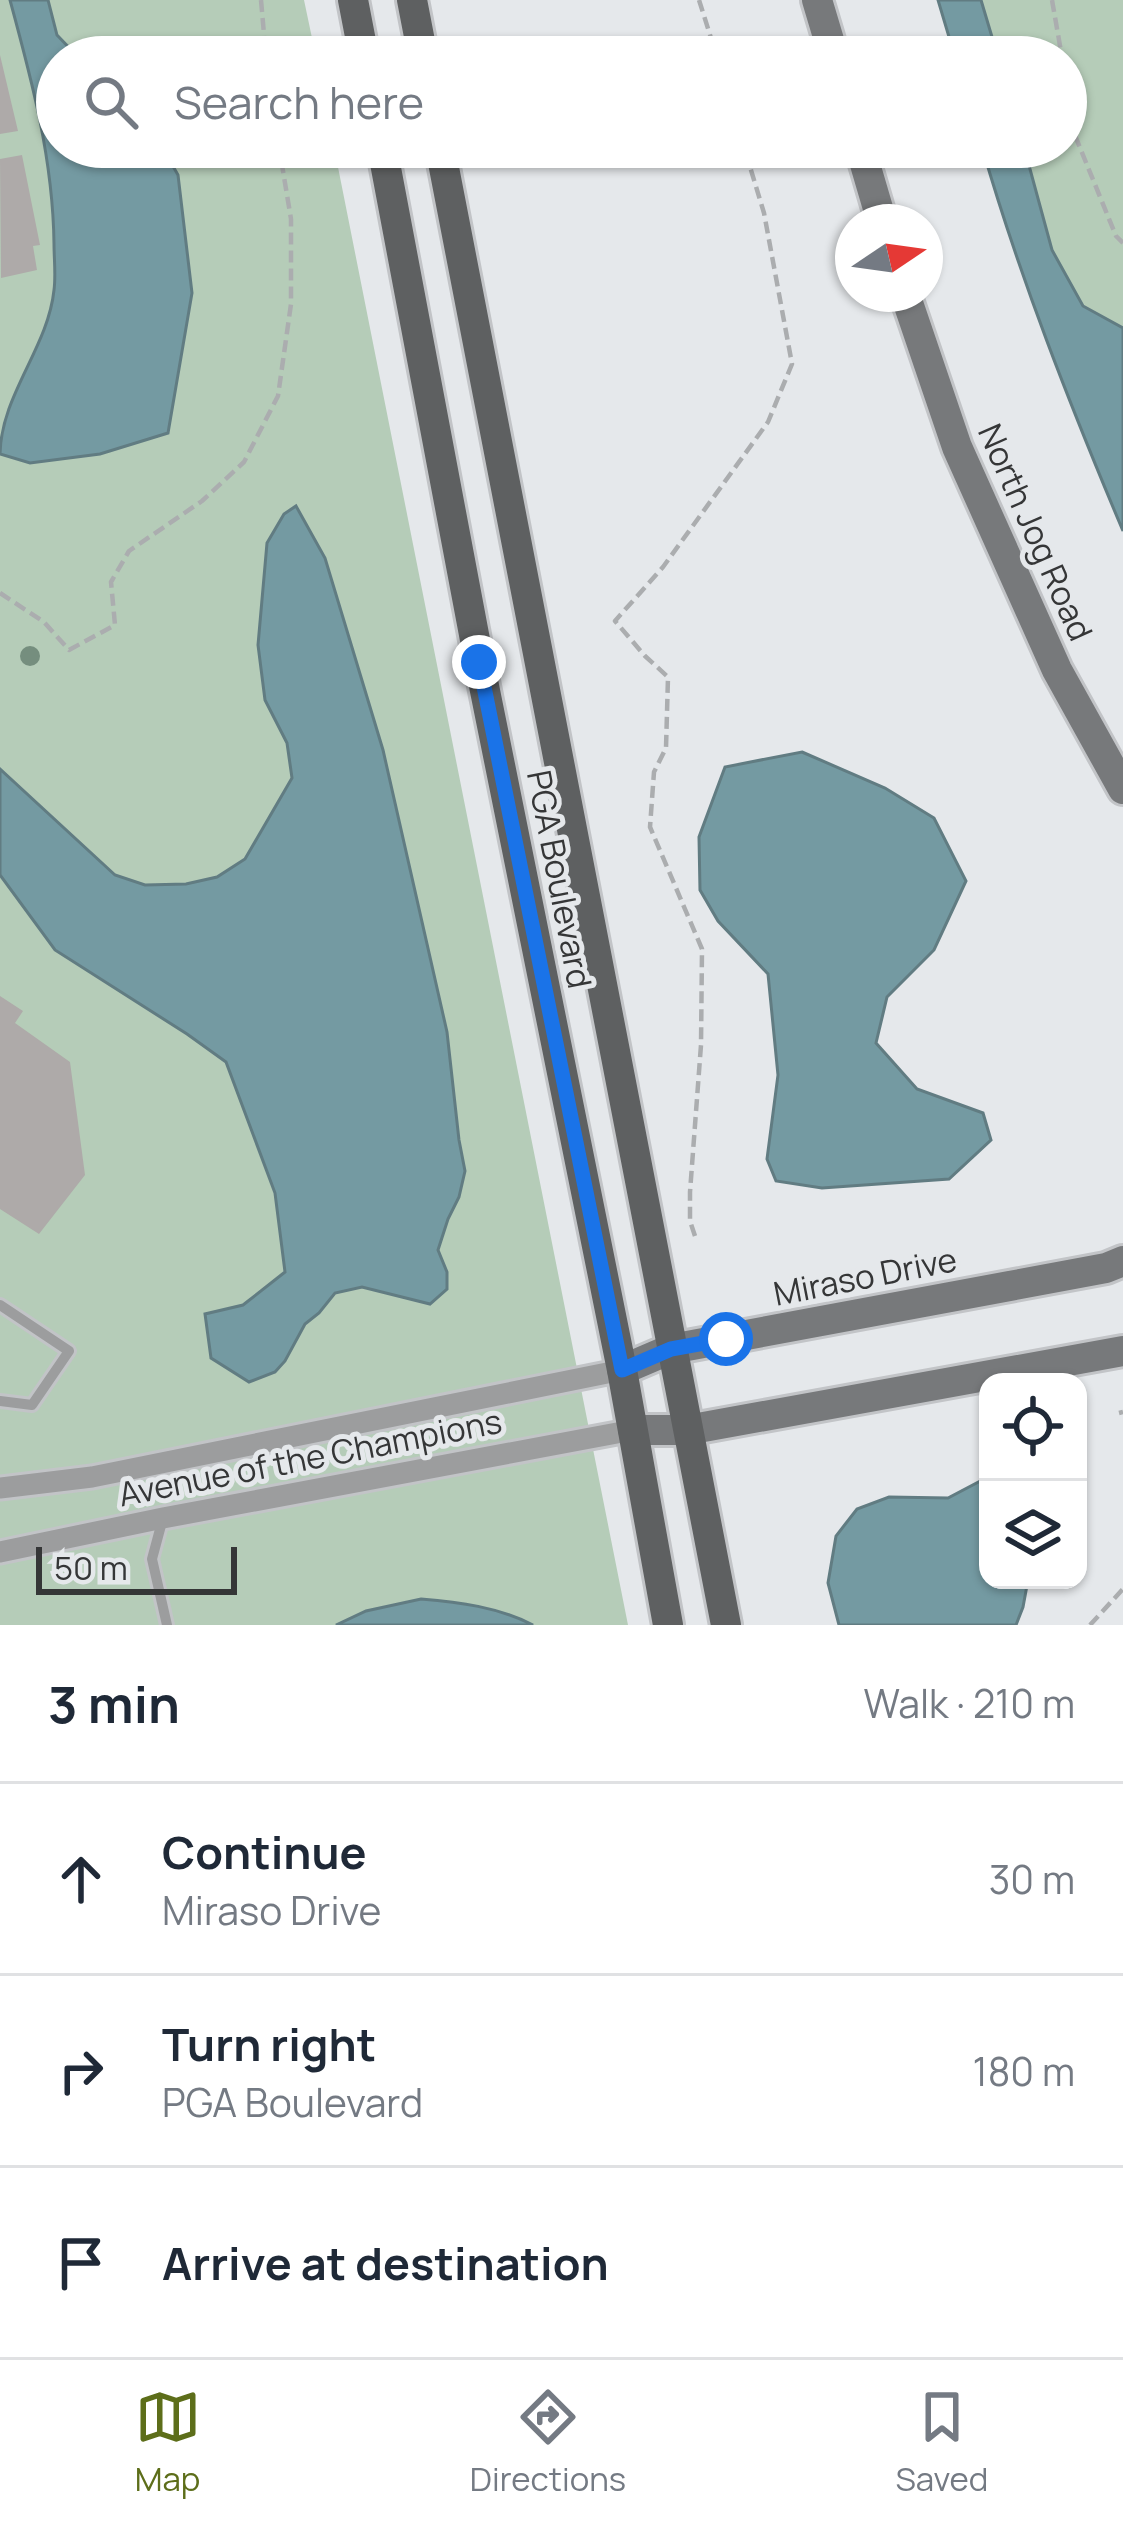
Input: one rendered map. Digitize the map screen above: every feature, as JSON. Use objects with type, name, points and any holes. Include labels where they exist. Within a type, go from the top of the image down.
[{"type":"main road","points":[[353,0],[360,36]]},
{"type":"main road","points":[[412,0],[419,36]]},
{"type":"main road","name":"PGA Boulevard","points":[[386,168],[668,1625]]},
{"type":"main road","name":"PGA Boulevard","points":[[444,168],[726,1625]]},
{"type":"street","points":[[817,0],[828,36]]},
{"type":"street","points":[[866,168],[876,204]]},
{"type":"street","name":"North Jog Road","points":[[911,312],[957,447],[1057,670],[1123,789]]},
{"type":"street","name":"Miraso Drive","points":[[622,1370],[671,1349],[1106,1268],[1123,1261]]},
{"type":"street","points":[[633,1430],[687,1430],[1123,1351]]},
{"type":"street","name":"Avenue of the Champions","points":[[0,1488],[92,1477],[622,1370]]},
{"type":"street","name":"Avenue of the Champions","points":[[0,1552],[633,1430]]},
{"type":"lane","points":[[0,1305],[69,1352],[32,1405],[0,1401]]},
{"type":"lane","points":[[163,1518],[152,1559],[167,1625]]},
{"type":"path","points":[[261,0],[264,36]]},
{"type":"path","points":[[699,0],[710,36]]},
{"type":"path","points":[[1052,0],[1058,36]]},
{"type":"path","points":[[1087,165],[1123,243]]},
{"type":"path","points":[[0,593],[44,622],[69,650],[115,626],[111,582],[129,550],[202,501],[244,462],[278,396],[291,304],[291,219],[282,168]]},
{"type":"path","points":[[695,1236],[690,1192],[701,1045],[702,949],[650,827],[654,772],[666,748],[668,676],[615,620],[663,567],[768,422],[793,364],[764,213],[750,168]]},
{"type":"path","points":[[1090,1625],[1123,1589]]},
{"type":"green space","points":[[0,0],[304,0],[312,36],[36,36],[36,168],[338,168],[628,1625],[0,1625]]},
{"type":"green space","points":[[969,0],[1123,0],[1123,385],[1067,342],[1017,168],[1087,168],[1087,36],[980,36]]},
{"type":"water","points":[[10,0],[48,0],[58,36],[36,36],[36,103]]},
{"type":"water","points":[[938,0],[981,0],[992,36],[949,36]]},
{"type":"water","points":[[48,168],[174,168],[192,293],[168,433],[100,454],[30,463],[0,454],[8,412],[50,311],[55,279]]},
{"type":"water","points":[[989,168],[1030,168],[1052,250],[1083,306],[1123,328],[1123,531],[1047,341]]},
{"type":"water","points":[[296,506],[325,558],[383,750],[447,1032],[465,1171],[438,1250],[447,1272],[447,1289],[430,1304],[362,1287],[335,1293],[305,1324],[275,1372],[249,1382],[211,1358],[205,1314],[243,1305],[285,1272],[275,1193],[226,1062],[55,950],[0,875],[0,769],[115,875],[145,885],[186,884],[217,877],[245,859],[292,778],[287,743],[265,700],[258,645],[267,543],[284,514]]},
{"type":"water","points":[[802,752],[885,788],[934,818],[966,881],[934,950],[887,997],[876,1043],[917,1089],[983,1113],[991,1140],[949,1179],[822,1188],[776,1181],[767,1159],[778,1075],[768,974],[718,921],[700,890],[699,837],[725,767]]},
{"type":"water","points":[[979,1482],[979,1589],[1026,1589],[1016,1625],[839,1625],[828,1583],[836,1536],[857,1509],[889,1497],[948,1498]]},
{"type":"water","points":[[421,1599],[478,1606],[533,1625],[336,1625],[366,1611]]},
{"type":"building","points":[[0,55],[18,131],[0,134]]},
{"type":"building","points":[[22,155],[40,245],[33,246],[37,270],[1,278],[0,159]]},
{"type":"building","points":[[0,996],[23,1011],[15,1023],[70,1062],[85,1175],[39,1234],[0,1209]]},
{"type":"route","points":[[479,662],[622,1370],[671,1349],[726,1339]]}]
